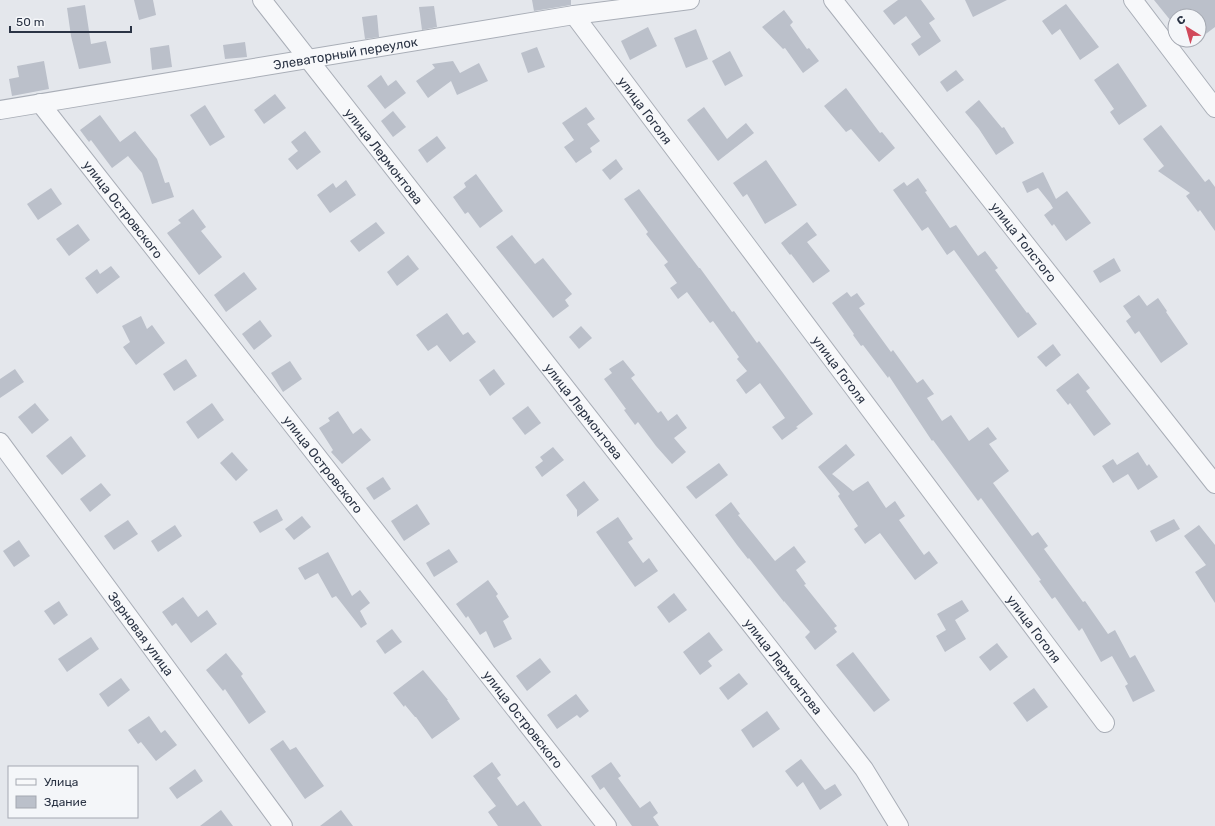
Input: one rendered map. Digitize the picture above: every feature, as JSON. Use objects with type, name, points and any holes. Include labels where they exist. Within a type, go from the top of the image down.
[{"type":"street","name":"улица Лермонтова","points":[[262,0],[864,769],[899,826]]},
{"type":"street","name":"Элеваторный переулок","points":[[0,110],[574,14],[690,0]]},
{"type":"street","name":"улица Толстого","points":[[833,0],[1215,484]]},
{"type":"street","points":[[1134,0],[1215,108]]},
{"type":"street","name":"улица Гоголя","points":[[574,14],[1105,723]]},
{"type":"street","name":"улица Островского","points":[[40,103],[607,826]]},
{"type":"street","name":"Зерновая улица","points":[[0,442],[283,826]]},
{"type":"building","points":[[134,0],[153,0],[156,15],[139,20]]},
{"type":"building","points":[[532,0],[571,0],[571,5],[534,11]]},
{"type":"building","points":[[898,0],[921,0],[935,19],[929,23],[941,41],[919,56],[911,44],[921,37],[906,16],[894,25],[883,11]]},
{"type":"building","points":[[965,0],[1007,0],[973,17]]},
{"type":"building","points":[[1154,0],[1215,0],[1215,27],[1207,33],[1207,8],[1167,8],[1167,16]]},
{"type":"building","points":[[1066,4],[1099,47],[1080,60],[1060,29],[1052,35],[1042,21]]},
{"type":"building","points":[[85,5],[91,44],[106,41],[111,63],[79,69],[71,36],[67,8]]},
{"type":"building","points":[[434,6],[437,27],[422,30],[419,7]]},
{"type":"building","points":[[784,10],[793,22],[790,25],[807,49],[809,48],[819,61],[803,73],[785,48],[783,49],[762,27]]},
{"type":"building","points":[[377,15],[379,37],[365,39],[362,17]]},
{"type":"building","points":[[648,27],[657,46],[630,60],[621,41]]},
{"type":"building","points":[[696,29],[708,59],[686,68],[674,38]]},
{"type":"building","points":[[245,42],[247,57],[225,59],[223,45]]},
{"type":"building","points":[[169,45],[172,67],[152,70],[150,48]]},
{"type":"building","points":[[537,47],[545,67],[528,73],[521,53]]},
{"type":"building","points":[[730,51],[743,76],[725,86],[712,61]]},
{"type":"building","points":[[44,61],[49,89],[12,96],[9,79],[19,77],[17,66]]},
{"type":"building","points":[[453,61],[460,73],[479,63],[488,81],[457,95],[451,81],[428,98],[416,81],[435,68],[432,64]]},
{"type":"building","points":[[1118,63],[1147,106],[1119,125],[1110,112],[1114,109],[1094,80]]},
{"type":"building","points":[[956,70],[964,80],[947,92],[940,82]]},
{"type":"building","points":[[381,75],[388,86],[396,80],[406,93],[385,109],[367,86]]},
{"type":"building","points":[[846,88],[880,133],[882,132],[895,148],[879,162],[851,129],[846,132],[824,106]]},
{"type":"building","points":[[275,94],[286,108],[264,124],[254,110]]},
{"type":"building","points":[[979,100],[1002,128],[1004,127],[1014,143],[996,155],[979,129],[965,112]]},
{"type":"building","points":[[205,105],[225,137],[210,146],[190,115]]},
{"type":"building","points":[[586,107],[595,119],[587,124],[600,141],[590,148],[592,152],[576,163],[564,147],[574,140],[562,123]]},
{"type":"building","points":[[704,107],[727,139],[746,123],[754,133],[718,161],[687,120]]},
{"type":"building","points":[[393,111],[406,127],[393,137],[381,121]]},
{"type":"building","points":[[100,115],[120,142],[135,131],[157,159],[165,183],[169,182],[174,197],[152,204],[142,173],[128,156],[112,168],[91,140],[89,142],[80,130]]},
{"type":"building","points":[[1161,125],[1205,182],[1209,179],[1215,187],[1215,231],[1200,210],[1198,212],[1186,196],[1190,193],[1158,171],[1164,166],[1143,139]]},
{"type":"building","points":[[305,131],[321,152],[297,170],[288,159],[298,151],[291,142]]},
{"type":"building","points":[[437,136],[446,148],[427,163],[418,150]]},
{"type":"building","points":[[616,159],[623,169],[610,180],[602,170]]},
{"type":"building","points":[[766,160],[797,205],[765,224],[747,194],[743,197],[733,183]]},
{"type":"building","points":[[1043,172],[1056,199],[1067,191],[1091,223],[1066,241],[1054,224],[1052,226],[1044,215],[1053,208],[1050,203],[1038,188],[1027,193],[1022,182]]},
{"type":"building","points":[[476,174],[503,211],[480,228],[468,212],[465,214],[453,197],[466,187],[464,183]]},
{"type":"building","points":[[918,178],[927,191],[925,192],[950,228],[956,225],[978,256],[985,251],[998,268],[995,270],[1037,324],[1018,338],[954,250],[947,255],[928,227],[922,231],[893,190],[904,182],[907,186]]},
{"type":"building","points":[[346,180],[356,195],[330,213],[317,195],[333,183],[336,188]]},
{"type":"building","points":[[51,188],[62,204],[38,220],[27,204]]},
{"type":"building","points":[[639,189],[732,312],[734,311],[757,343],[759,341],[813,414],[782,440],[772,427],[785,418],[760,383],[746,394],[736,380],[747,371],[737,359],[739,357],[713,321],[710,323],[687,292],[678,299],[670,288],[677,283],[664,265],[668,262],[646,234],[648,232],[624,199]]},
{"type":"building","points":[[193,209],[206,227],[201,231],[222,257],[199,275],[167,233],[181,223],[178,220]]},
{"type":"building","points":[[376,222],[385,233],[359,252],[350,241]]},
{"type":"building","points":[[807,222],[817,235],[807,242],[830,271],[813,283],[781,243]]},
{"type":"building","points":[[78,224],[90,240],[69,256],[56,239]]},
{"type":"building","points":[[512,235],[535,264],[543,258],[572,294],[565,300],[569,306],[553,318],[496,247]]},
{"type":"building","points":[[408,255],[419,269],[397,286],[387,272]]},
{"type":"building","points":[[1114,258],[1121,271],[1100,283],[1093,271]]},
{"type":"building","points":[[111,266],[120,277],[97,294],[85,278],[97,269],[100,274]]},
{"type":"building","points":[[244,272],[257,289],[226,312],[214,295]]},
{"type":"building","points":[[847,292],[851,297],[857,293],[865,304],[859,308],[891,352],[893,350],[917,383],[923,379],[934,394],[927,398],[942,421],[951,415],[969,441],[988,427],[997,439],[989,444],[1009,471],[993,483],[1032,536],[1038,532],[1048,546],[1044,549],[1083,602],[1085,601],[1108,634],[1115,630],[1130,658],[1135,655],[1155,691],[1133,702],[1125,686],[1128,684],[1112,656],[1101,662],[1082,628],[1079,631],[1055,597],[1052,599],[1039,581],[1041,580],[981,498],[978,501],[933,440],[932,441],[889,376],[888,378],[863,345],[861,346],[853,335],[854,334],[832,303]]},
{"type":"building","points":[[1139,295],[1147,306],[1158,298],[1188,344],[1161,363],[1139,331],[1135,334],[1126,321],[1131,317],[1123,306]]},
{"type":"building","points":[[447,313],[463,335],[468,332],[476,342],[450,362],[437,345],[428,351],[416,335]]},
{"type":"building","points":[[141,316],[147,329],[152,325],[165,343],[136,365],[123,347],[130,342],[122,326]]},
{"type":"building","points":[[260,320],[272,336],[254,350],[242,334]]},
{"type":"building","points":[[581,326],[592,338],[579,349],[569,337]]},
{"type":"building","points":[[1053,344],[1061,355],[1046,367],[1037,357]]},
{"type":"building","points":[[186,359],[197,376],[174,391],[163,374]]},
{"type":"building","points":[[623,360],[635,375],[631,378],[658,413],[661,411],[668,421],[677,414],[687,428],[674,438],[686,452],[672,464],[638,422],[635,425],[624,410],[626,409],[604,379],[612,373],[609,369]]},
{"type":"building","points":[[290,361],[302,379],[283,392],[271,373]]},
{"type":"building","points":[[15,369],[24,382],[0,398],[0,379]]},
{"type":"building","points":[[494,369],[505,384],[490,396],[479,380]]},
{"type":"building","points":[[1078,373],[1090,388],[1086,391],[1111,424],[1094,436],[1070,403],[1068,405],[1056,390]]},
{"type":"building","points":[[35,403],[49,420],[32,434],[18,417]]},
{"type":"building","points":[[212,403],[224,420],[198,439],[186,422]]},
{"type":"building","points":[[528,406],[541,423],[525,435],[512,418]]},
{"type":"building","points":[[338,411],[353,434],[361,428],[371,440],[342,464],[331,452],[333,450],[319,428],[330,421],[328,418]]},
{"type":"building","points":[[71,436],[86,456],[62,475],[46,456]]},
{"type":"building","points":[[846,444],[855,455],[832,474],[853,491],[868,481],[886,508],[895,501],[905,516],[899,520],[924,555],[929,551],[938,563],[915,580],[880,533],[865,544],[854,529],[858,526],[838,496],[840,494],[818,467]]},
{"type":"building","points":[[553,447],[564,460],[542,477],[535,467],[543,461],[540,457]]},
{"type":"building","points":[[232,452],[248,470],[236,481],[220,463]]},
{"type":"building","points":[[1138,452],[1147,466],[1149,464],[1158,477],[1138,490],[1128,474],[1113,483],[1102,466],[1113,459],[1117,465]]},
{"type":"building","points":[[719,463],[728,475],[696,499],[686,487]]},
{"type":"building","points":[[383,477],[391,489],[374,500],[366,488]]},
{"type":"building","points":[[584,481],[599,500],[577,517],[577,510],[566,495]]},
{"type":"building","points":[[101,483],[111,495],[90,512],[80,499]]},
{"type":"building","points":[[731,502],[740,514],[738,515],[775,561],[794,546],[806,562],[796,570],[806,584],[804,585],[837,626],[834,628],[837,632],[815,650],[805,637],[810,632],[749,558],[748,559],[715,515]]},
{"type":"building","points":[[417,504],[430,524],[404,541],[391,521]]},
{"type":"building","points":[[277,509],[283,520],[260,533],[253,522]]},
{"type":"building","points":[[302,516],[311,527],[294,540],[285,529]]},
{"type":"building","points":[[618,517],[633,539],[628,542],[643,563],[649,558],[658,571],[635,587],[596,532]]},
{"type":"building","points":[[1174,519],[1180,529],[1156,542],[1150,531]]},
{"type":"building","points":[[128,520],[138,534],[114,550],[104,536]]},
{"type":"building","points":[[175,525],[182,536],[158,552],[151,541]]},
{"type":"building","points":[[1199,525],[1215,545],[1215,603],[1195,572],[1206,565],[1184,536]]},
{"type":"building","points":[[19,540],[30,556],[14,567],[3,551]]},
{"type":"building","points":[[449,549],[458,562],[434,577],[426,563]]},
{"type":"building","points":[[328,552],[352,596],[360,590],[370,603],[360,611],[367,624],[361,628],[336,596],[332,598],[318,573],[305,580],[298,568]]},
{"type":"building","points":[[488,580],[498,594],[496,596],[509,617],[503,621],[512,639],[494,648],[486,631],[480,635],[468,616],[466,618],[456,604]]},
{"type":"building","points":[[674,593],[687,610],[669,623],[657,607]]},
{"type":"building","points":[[183,597],[198,617],[207,610],[217,624],[191,643],[176,623],[172,626],[162,612]]},
{"type":"building","points":[[962,600],[969,611],[955,620],[966,639],[945,652],[936,636],[946,630],[937,614]]},
{"type":"building","points":[[59,601],[68,615],[54,625],[44,611]]},
{"type":"building","points":[[392,629],[402,642],[385,654],[376,641]]},
{"type":"building","points":[[709,632],[723,650],[708,661],[712,666],[700,675],[683,652]]},
{"type":"building","points":[[91,637],[99,649],[67,672],[58,659]]},
{"type":"building","points":[[997,643],[1008,657],[990,671],[979,657]]},
{"type":"building","points":[[853,652],[890,700],[874,712],[836,665]]},
{"type":"building","points":[[226,653],[243,674],[241,676],[266,712],[249,724],[225,689],[223,691],[206,670]]},
{"type":"building","points":[[540,658],[551,672],[527,691],[516,676]]},
{"type":"building","points":[[423,670],[448,700],[460,719],[432,739],[416,717],[405,705],[404,707],[393,693]]},
{"type":"building","points":[[739,673],[748,684],[728,700],[719,688]]},
{"type":"building","points":[[121,678],[130,690],[108,707],[99,694]]},
{"type":"building","points":[[1034,688],[1048,707],[1027,722],[1013,703]]},
{"type":"building","points":[[576,694],[589,711],[580,718],[577,715],[557,729],[547,715]]},
{"type":"building","points":[[767,711],[780,729],[753,748],[741,730]]},
{"type":"building","points":[[149,716],[161,733],[165,730],[177,745],[156,761],[141,742],[138,744],[128,730]]},
{"type":"building","points":[[283,740],[290,750],[296,747],[324,786],[305,799],[270,749]]},
{"type":"building","points":[[801,759],[825,790],[835,784],[842,795],[820,810],[803,782],[797,787],[785,771]]},
{"type":"building","points":[[492,762],[501,775],[497,778],[517,806],[524,801],[542,826],[498,826],[488,812],[496,806],[473,776]]},
{"type":"building","points":[[611,762],[621,776],[618,778],[640,808],[650,801],[658,813],[653,817],[659,826],[632,826],[604,787],[600,790],[591,776]]},
{"type":"building","points":[[195,769],[203,781],[177,799],[169,788]]},
{"type":"building","points":[[221,810],[233,826],[200,826]]},
{"type":"building","points":[[341,810],[353,826],[320,826]]}]
